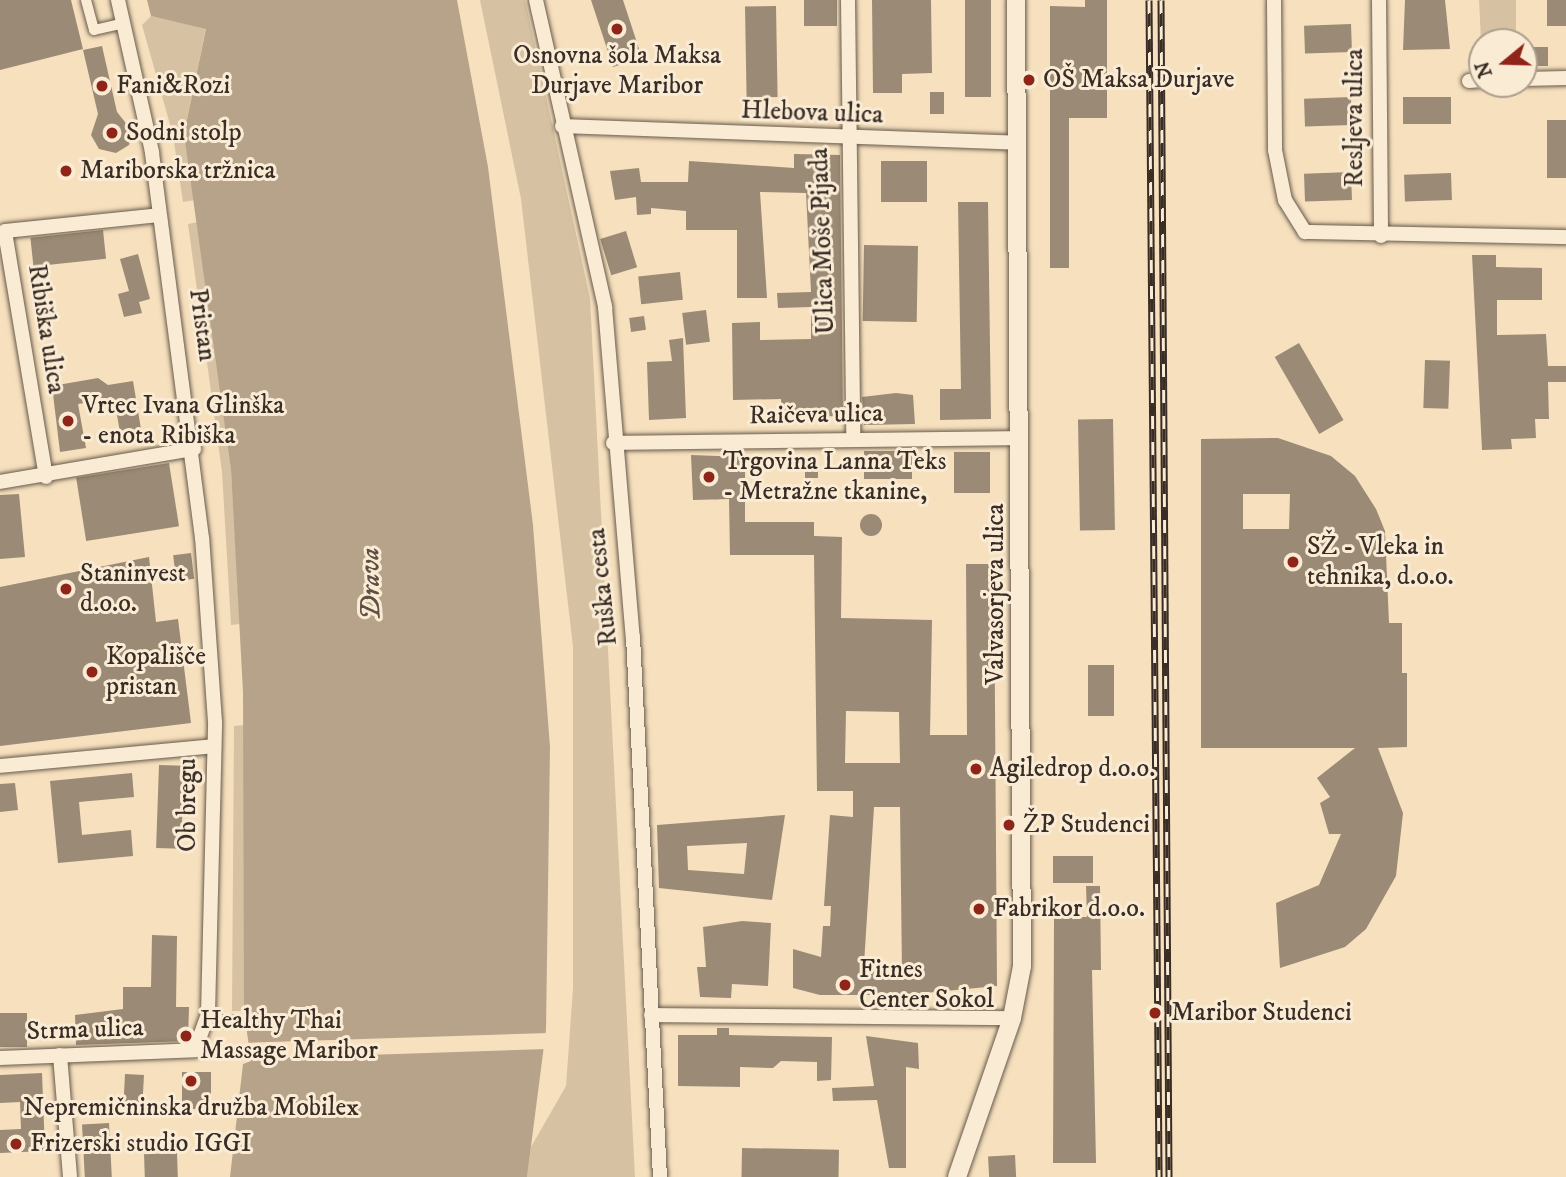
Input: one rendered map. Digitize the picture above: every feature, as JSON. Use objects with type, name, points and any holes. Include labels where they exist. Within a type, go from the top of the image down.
[{"type":"street","points":[[86,0],[94,30],[124,23]]},
{"type":"street","name":"Pristan","points":[[118,0],[159,215],[194,449],[214,746]]},
{"type":"street","name":"Ruška cesta","points":[[536,0],[562,126],[605,307],[613,443],[633,637],[660,1177]]},
{"type":"street","name":"Ulica Moše Pijada","points":[[848,0],[845,140],[853,438]]},
{"type":"street","name":"Valvasorjeva ulica","points":[[957,1177],[1012,1018],[1023,926],[1016,0]]},
{"type":"street","points":[[1274,0],[1281,183],[1290,214],[1315,236],[1566,237]]},
{"type":"street","name":"Resljeva ulica","points":[[1379,0],[1381,236]]},
{"type":"street","points":[[1538,79],[1566,78]]},
{"type":"street","name":"Hlebova ulica","points":[[562,126],[845,140],[1018,143]]},
{"type":"street","name":"Ribiška ulica","points":[[46,477],[5,231],[159,215]]},
{"type":"street","name":"Raičeva ulica","points":[[613,443],[1021,438]]},
{"type":"street","points":[[0,482],[46,477],[194,449]]},
{"type":"street","name":"Ob bregu","points":[[0,766],[214,746],[208,1014],[199,1048],[172,1052]]},
{"type":"street","points":[[651,1015],[1012,1018]]},
{"type":"street","name":"Strma ulica","points":[[0,1058],[172,1052]]},
{"type":"street","points":[[60,1055],[70,1177]]},
{"type":"shaded area","points":[[480,0],[525,0],[590,298],[635,1177],[527,1177],[531,1147],[566,1086],[573,988],[573,647],[521,199]]},
{"type":"shaded area","points":[[1479,0],[1516,0],[1516,28],[1480,28]]},
{"type":"shaded area","points":[[151,16],[206,28],[184,134],[195,200],[183,202],[173,135],[142,25]]},
{"type":"shaded area","points":[[198,222],[231,470],[240,624],[231,625],[222,472],[188,224]]},
{"type":"shaded area","points":[[244,725],[244,1011],[232,1011],[234,726]]},
{"type":"water","name":"Drava","points":[[147,0],[457,0],[488,167],[533,525],[550,747],[546,1030],[527,1177],[230,1177],[243,1064],[251,1061],[244,1011],[243,692],[231,470],[184,134],[206,29],[151,16]]},
{"type":"pier","points":[[549,1033],[547,1049],[247,1059],[247,1046],[241,1043]]},
{"type":"building","points":[[0,0],[71,0],[83,49],[0,70]]},
{"type":"building","name":"Osnovna šola Maksa Durjave Maribor","points":[[591,0],[623,0],[642,58],[613,67]]},
{"type":"building","points":[[804,0],[837,0],[837,26],[804,26]]},
{"type":"building","points":[[872,0],[931,0],[932,73],[902,74],[902,93],[873,93]]},
{"type":"building","points":[[965,0],[991,0],[991,97],[965,97]]},
{"type":"building","points":[[1085,0],[1107,0],[1107,118],[1069,118],[1069,268],[1050,268],[1050,6],[1085,7]]},
{"type":"building","points":[[1405,0],[1445,0],[1450,49],[1403,50]]},
{"type":"building","points":[[1547,0],[1566,0],[1566,26],[1547,26]]},
{"type":"building","points":[[776,6],[778,97],[747,98],[745,7]]},
{"type":"building","points":[[1351,24],[1352,52],[1305,54],[1304,26]]},
{"type":"building","points":[[102,46],[117,112],[133,132],[129,145],[116,153],[99,149],[91,135],[98,114],[83,50]]},
{"type":"building","points":[[1538,47],[1548,47],[1548,66],[1538,66]]},
{"type":"building","points":[[930,92],[944,92],[944,114],[930,114]]},
{"type":"building","points":[[1351,97],[1352,125],[1305,127],[1304,99]]},
{"type":"building","points":[[1403,97],[1451,97],[1451,124],[1403,124]]},
{"type":"building","points":[[1547,120],[1566,120],[1566,178],[1547,178]]},
{"type":"building","points":[[794,154],[840,155],[843,417],[782,413],[781,399],[733,400],[732,323],[760,322],[760,340],[811,339],[811,307],[778,308],[777,293],[811,292],[806,193],[760,192],[767,298],[737,298],[737,230],[686,230],[686,211],[651,208],[651,214],[637,215],[636,197],[615,200],[610,171],[639,168],[641,182],[688,182],[689,161],[794,168]]},
{"type":"building","points":[[881,161],[927,161],[927,202],[881,202]]},
{"type":"building","points":[[1351,172],[1352,200],[1305,202],[1304,174]]},
{"type":"building","points":[[1451,173],[1452,200],[1405,202],[1404,175]]},
{"type":"building","points":[[958,202],[988,202],[991,419],[940,420],[940,389],[961,389]]},
{"type":"building","points":[[103,230],[106,259],[33,266],[30,238]]},
{"type":"building","points":[[626,231],[637,267],[611,275],[600,239]]},
{"type":"building","points":[[864,245],[918,246],[917,322],[863,321]]},
{"type":"building","points":[[138,254],[150,299],[139,302],[142,313],[124,317],[118,294],[129,291],[120,259]]},
{"type":"building","points":[[1472,255],[1496,255],[1496,267],[1542,268],[1542,300],[1497,300],[1497,335],[1546,334],[1548,366],[1566,366],[1566,382],[1548,382],[1549,419],[1535,419],[1536,438],[1511,439],[1512,449],[1482,450]]},
{"type":"building","points":[[680,272],[683,300],[641,304],[638,276]]},
{"type":"building","points":[[706,310],[710,342],[686,345],[682,313]]},
{"type":"building","points":[[644,316],[646,330],[631,332],[629,318]]},
{"type":"building","points":[[683,338],[686,418],[649,420],[647,362],[672,361],[669,340]]},
{"type":"building","points":[[1299,343],[1344,420],[1319,434],[1275,357]]},
{"type":"building","points":[[1425,360],[1450,361],[1448,409],[1423,408]]},
{"type":"building","name":"Vrtec Ivana Glinška - enota Ribiška","points":[[98,378],[108,385],[133,381],[142,435],[121,438],[114,398],[78,404],[86,448],[60,452],[52,386]]},
{"type":"building","points":[[896,393],[913,395],[915,424],[864,425],[862,397]]},
{"type":"building","points":[[1113,419],[1115,530],[1080,531],[1078,420]]},
{"type":"building","name":"SŽ - Vleka in tehnika, d.o.o.","points":[[1278,438],[1331,456],[1355,476],[1376,509],[1385,531],[1389,623],[1402,623],[1402,673],[1407,673],[1407,747],[1378,748],[1403,813],[1396,876],[1366,929],[1345,947],[1280,968],[1276,903],[1319,885],[1341,834],[1329,834],[1320,803],[1330,797],[1317,778],[1355,748],[1201,748],[1201,439]],"holes":[[[1243,494],[1290,494],[1289,529],[1243,529]]]},
{"type":"building","points":[[864,451],[912,451],[912,479],[864,479]]},
{"type":"building","points":[[954,452],[990,452],[990,493],[954,493]]},
{"type":"building","points":[[691,455],[745,457],[745,522],[814,522],[814,536],[842,537],[841,618],[932,620],[930,735],[967,735],[966,564],[994,564],[997,986],[904,995],[820,995],[793,988],[793,949],[821,957],[823,926],[830,926],[831,906],[824,906],[830,815],[853,817],[853,791],[817,791],[814,555],[730,555],[729,499],[693,500]],"holes":[[[846,711],[899,712],[900,763],[845,763]],[[874,807],[900,807],[902,974],[874,974],[874,964],[864,964]]]},
{"type":"building","points":[[805,462],[818,462],[818,478],[805,478]]},
{"type":"building","points":[[169,463],[179,526],[86,541],[76,478]]},
{"type":"building","points":[[19,494],[25,557],[0,559],[0,495]]},
{"type":"building","points":[[871,514],[879,517],[882,525],[879,533],[871,536],[863,533],[860,525],[863,517]]},
{"type":"building","points":[[191,553],[194,579],[176,581],[173,555]]},
{"type":"building","name":"Kopališče pristan","points":[[149,557],[156,622],[178,619],[191,723],[0,746],[0,587]]},
{"type":"building","points":[[1088,665],[1114,665],[1114,716],[1088,716]]},
{"type":"building","points":[[159,765],[184,766],[181,849],[156,848]]},
{"type":"building","points":[[132,773],[134,797],[79,802],[82,835],[131,830],[133,856],[58,863],[50,781]]},
{"type":"building","points":[[15,783],[18,810],[0,812],[0,784]]},
{"type":"building","points":[[785,815],[772,900],[659,888],[657,825]],"holes":[[[747,843],[744,874],[688,870],[687,846]]]},
{"type":"building","points":[[1053,856],[1093,856],[1093,883],[1053,883]]},
{"type":"building","points":[[1086,886],[1100,886],[1101,970],[1092,970],[1096,1163],[1053,1163],[1054,917],[1087,917]]},
{"type":"building","points":[[742,921],[771,923],[768,986],[732,984],[731,998],[700,997],[697,967],[706,967],[703,927]]},
{"type":"building","points":[[152,935],[177,936],[176,1007],[189,1007],[188,1041],[76,1045],[75,1015],[123,1009],[123,987],[151,987]]},
{"type":"building","points":[[0,1013],[27,1013],[27,1047],[0,1047]]},
{"type":"building","points":[[222,1014],[240,1014],[240,1030],[222,1030]]},
{"type":"building","points":[[717,1028],[729,1028],[729,1035],[832,1037],[831,1080],[817,1081],[817,1062],[781,1061],[773,1068],[740,1067],[740,1087],[678,1086],[678,1035],[717,1035]]},
{"type":"building","points":[[866,1036],[918,1043],[919,1069],[906,1067],[906,1168],[889,1168],[877,1100],[833,1101],[832,1088],[874,1086]]},
{"type":"building","points":[[182,1072],[211,1072],[211,1109],[182,1109]]},
{"type":"building","points":[[42,1073],[45,1151],[0,1153],[0,1130],[21,1129],[20,1102],[0,1103],[0,1075]]},
{"type":"building","points":[[125,1074],[144,1075],[142,1116],[123,1115]]},
{"type":"building","points":[[109,1123],[112,1177],[85,1177],[82,1124]]},
{"type":"building","points":[[742,1148],[839,1150],[839,1177],[741,1177]]},
{"type":"building","points":[[177,1153],[178,1177],[145,1177],[144,1154]]},
{"type":"building","points":[[1015,1155],[1016,1177],[989,1177],[988,1156]]},
{"type":"railway","points":[[1149,0],[1159,1177]]},
{"type":"railway","points":[[1161,0],[1169,1177]]},
{"type":"place","name":"Osnovna šola Maksa Durjave Maribor","points":[[617,29]]},
{"type":"place","name":"OŠ Maksa Durjave","points":[[1029,80]]},
{"type":"place","name":"Fani&Rozi","points":[[102,86]]},
{"type":"place","name":"Sodni stolp","points":[[112,133]]},
{"type":"place","name":"Mariborska tržnica","points":[[66,171]]},
{"type":"place","name":"Vrtec Ivana Glinška - enota Ribiška","points":[[68,421]]},
{"type":"place","name":"Trgovina Lanna Teks - Metražne tkanine,","points":[[709,477]]},
{"type":"place","name":"SŽ - Vleka in tehnika, d.o.o.","points":[[1293,562]]},
{"type":"place","name":"Staninvest d.o.o.","points":[[66,589]]},
{"type":"place","name":"Kopališče pristan","points":[[92,672]]},
{"type":"place","name":"Agiledrop d.o.o.","points":[[976,769]]},
{"type":"place","name":"ŽP Studenci","points":[[1009,825]]},
{"type":"place","name":"Fabrikor d.o.o.","points":[[979,909]]},
{"type":"place","name":"Fitnes Center Sokol","points":[[845,985]]},
{"type":"place","name":"Maribor Studenci","points":[[1155,1013]]},
{"type":"place","name":"Healthy Thai Massage Maribor","points":[[186,1036]]},
{"type":"place","name":"Nepremičninska družba Mobilex","points":[[191,1081]]},
{"type":"place","name":"Frizerski studio IGGI","points":[[16,1144]]}]
